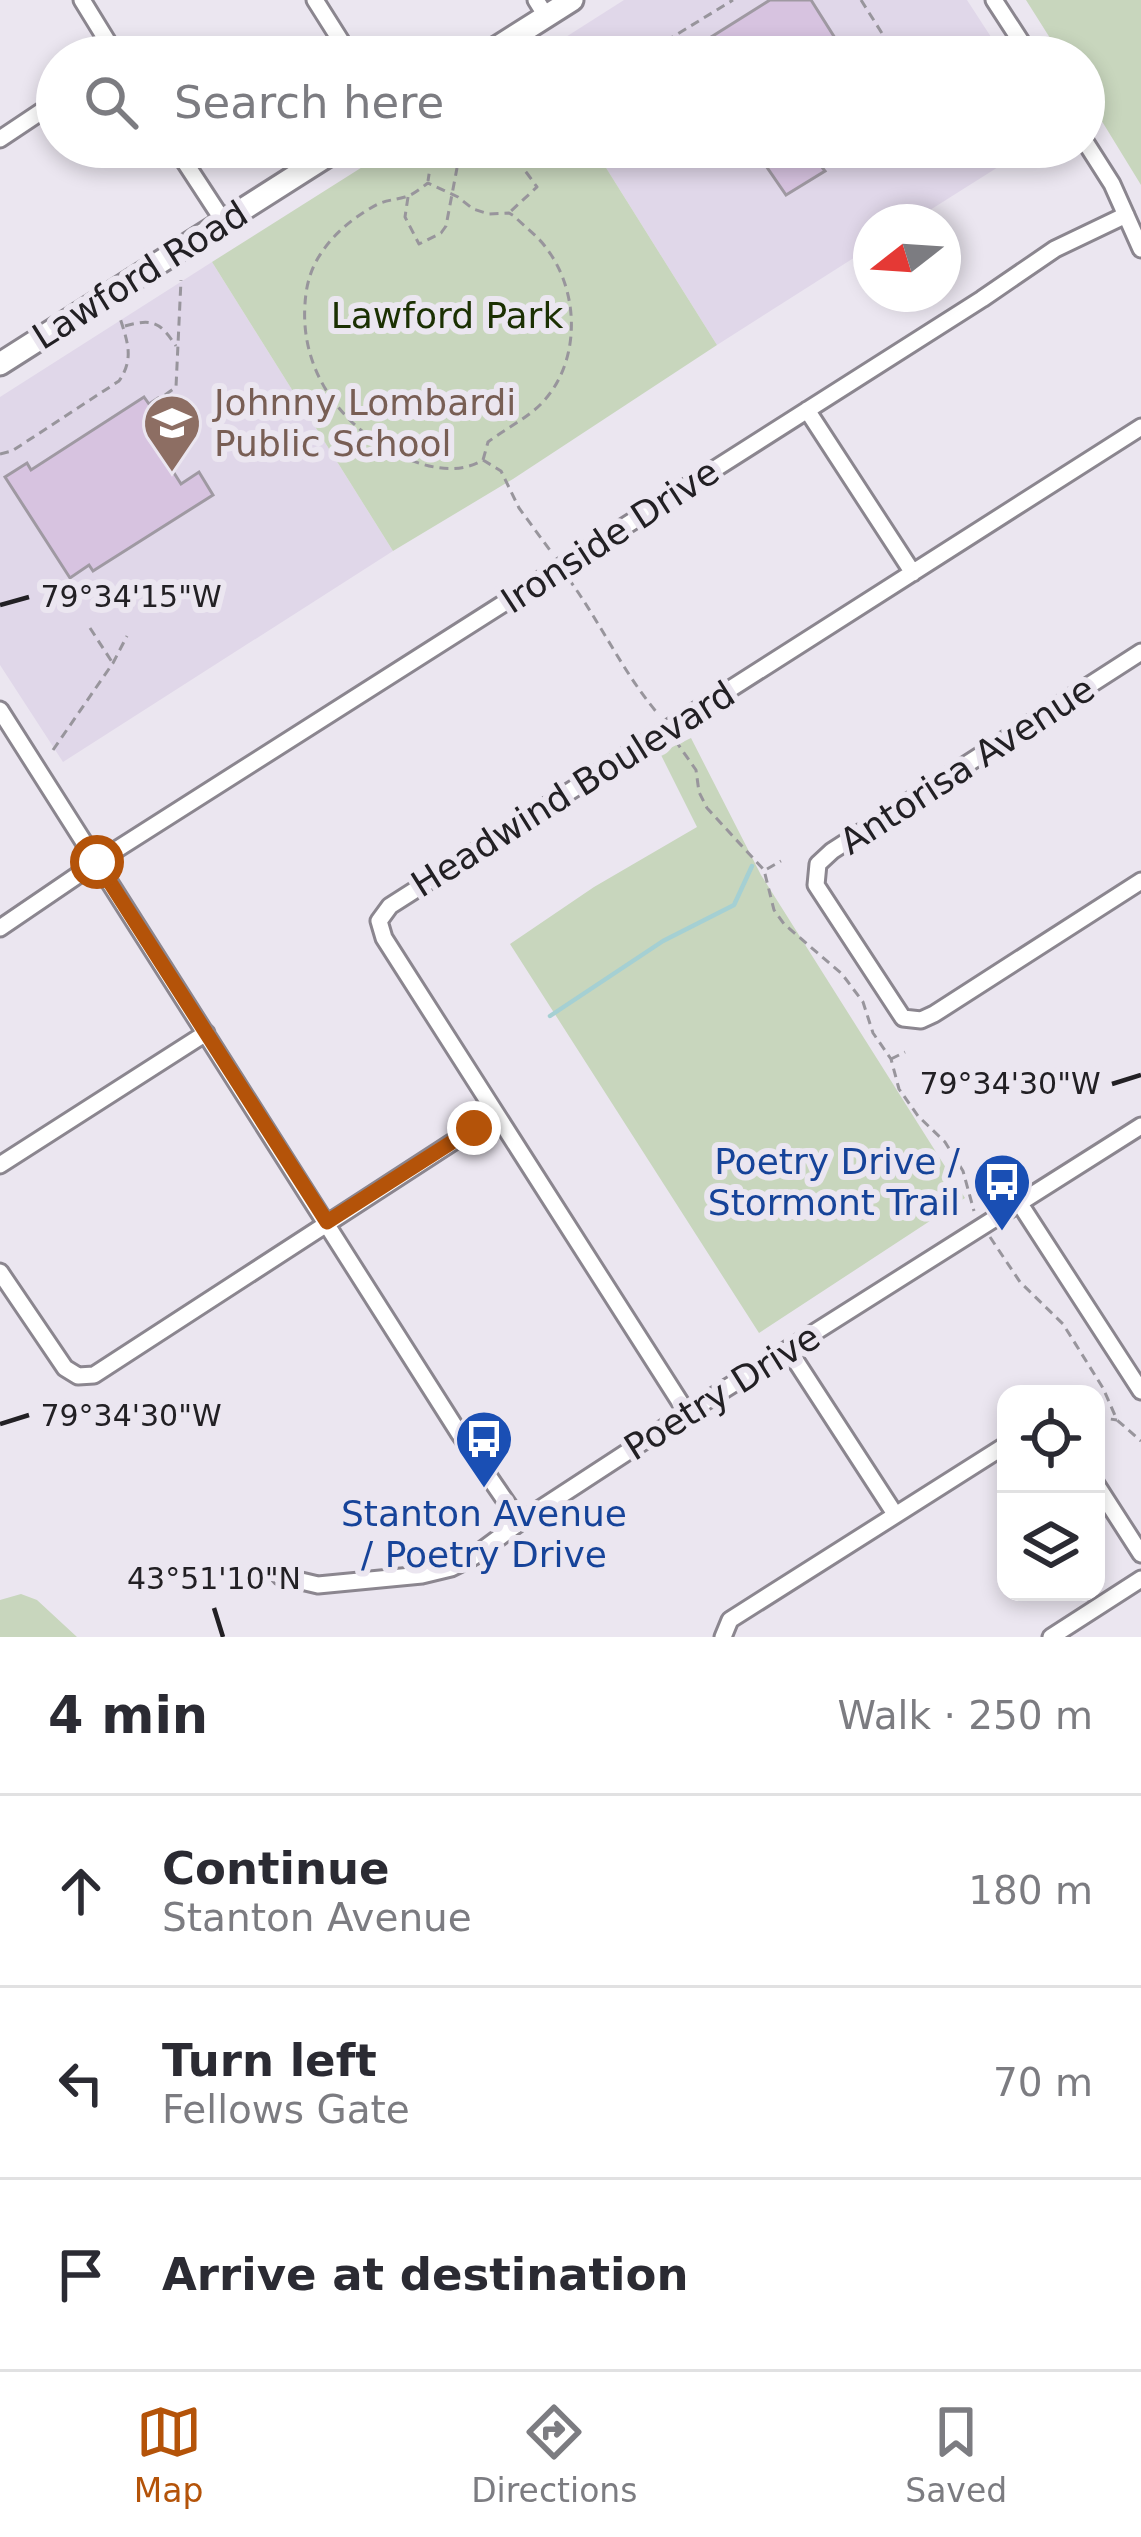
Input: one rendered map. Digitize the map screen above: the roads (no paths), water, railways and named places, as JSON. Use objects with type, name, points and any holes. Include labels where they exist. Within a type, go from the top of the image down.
[{"type":"street","points":[[82,0],[104,36]]},
{"type":"street","points":[[315,0],[338,36]]},
{"type":"street","points":[[507,36],[541,8],[572,0]]},
{"type":"street","points":[[994,0],[1017,36]]},
{"type":"street","points":[[0,139],[36,115]]},
{"type":"street","points":[[189,168],[224,222]]},
{"type":"street","name":"Lawford Road","points":[[0,364],[308,168]]},
{"type":"street","points":[[1102,168],[1141,249]]},
{"type":"street","name":"Ironside Drive","points":[[0,928],[1055,249],[1126,215]]},
{"type":"street","points":[[807,410],[913,574]]},
{"type":"street","name":"Headwind Boulevard","points":[[687,1413],[384,938],[379,921],[390,906],[1141,427]]},
{"type":"street","name":"Antorisa Avenue","points":[[1140,654],[832,851],[818,864],[816,885],[903,1018],[920,1020],[1141,880]]},
{"type":"street","points":[[0,710],[520,1522]]},
{"type":"street","points":[[0,1165],[206,1033]]},
{"type":"street","points":[[0,1272],[65,1369],[78,1376],[94,1375],[496,1114]]},
{"type":"street","name":"Poetry Drive","points":[[280,1576],[318,1585],[422,1576],[473,1557],[687,1413],[1141,1126]]},
{"type":"street","points":[[1020,1204],[1141,1391]]},
{"type":"street","points":[[788,1349],[895,1514]]},
{"type":"street","points":[[723,1637],[730,1620],[997,1451]]},
{"type":"street","points":[[1102,1493],[1141,1554]]},
{"type":"street","points":[[1051,1637],[1141,1579]]},
{"type":"waterway","points":[[550,1016],[663,941],[734,905],[752,866]]},
{"type":"place","name":"Johnny Lombardi Public School","points":[[172,474]]},
{"type":"place","name":"Poetry Drive / Stormont Trail","points":[[1002,1233]]},
{"type":"place","name":"Stanton Avenue / Poetry Drive","points":[[484,1490]]},
{"type":"park label","name":"Lawford Park","points":[[447,315]]}]
